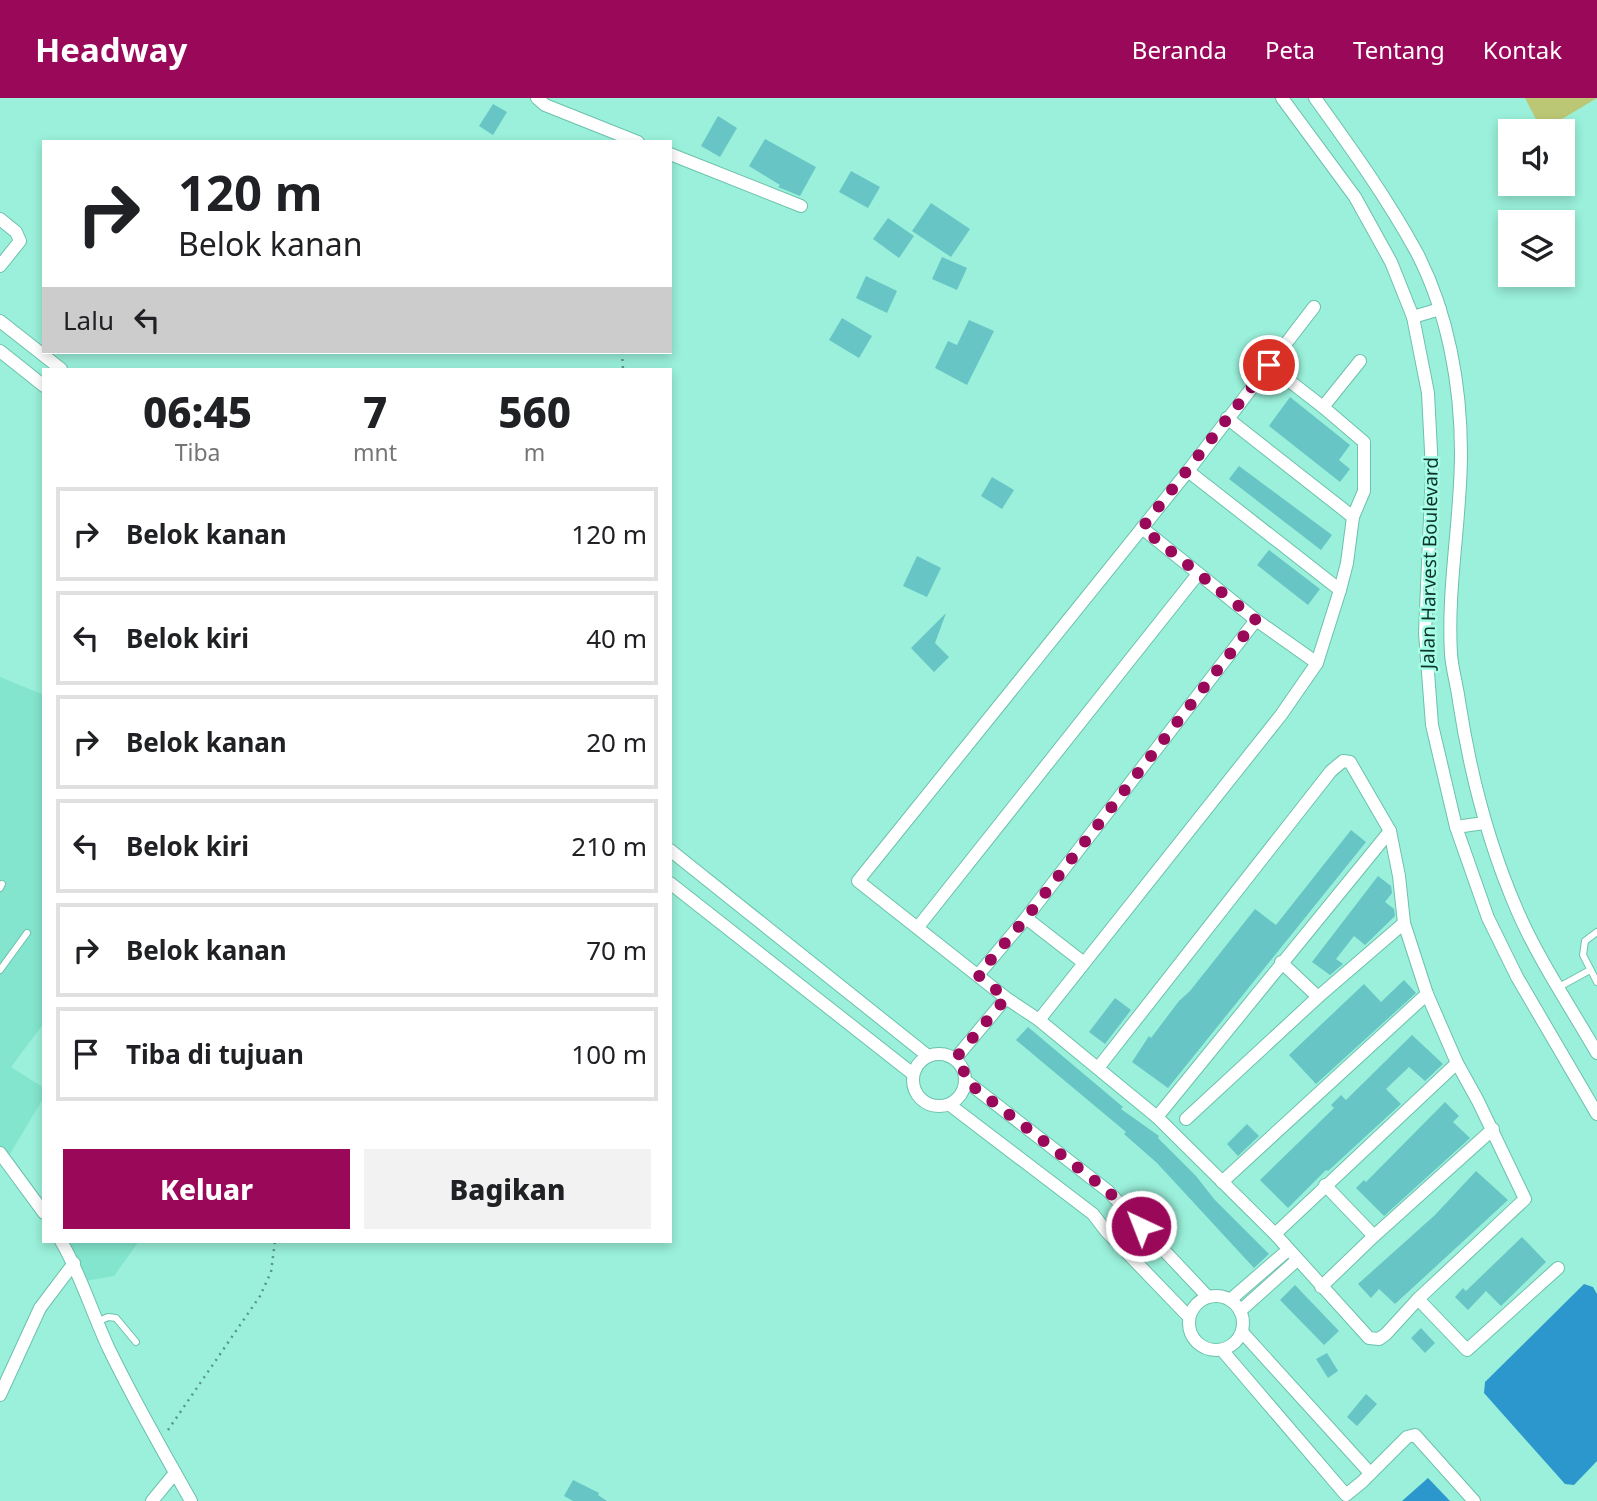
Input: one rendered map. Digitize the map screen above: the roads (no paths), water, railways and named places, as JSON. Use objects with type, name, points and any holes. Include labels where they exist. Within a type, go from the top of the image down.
[{"type":"street","points":[[537,98],[545,104],[633,140]]},
{"type":"street","name":"Jalan Harvest Boulevard","points":[[1282,98],[1355,197],[1391,262],[1413,317],[1428,393],[1431,458],[1425,633],[1432,724],[1456,827],[1488,918],[1517,977],[1597,1114]]},
{"type":"street","name":"Jalan Harvest Boulevard","points":[[1315,98],[1378,186],[1418,255],[1440,309],[1457,378],[1461,428],[1453,562],[1451,656],[1462,723],[1484,823],[1517,911],[1597,1053]]},
{"type":"street","points":[[672,155],[801,206]]},
{"type":"street","points":[[0,219],[16,232],[19,241],[0,267]]},
{"type":"street","points":[[1098,1068],[1331,771],[1343,761],[1350,762],[1390,831],[1399,876],[1404,923],[1427,994],[1457,1063],[1493,1129],[1525,1199],[1418,1299],[1386,1334],[1375,1339],[1369,1338],[1275,1234],[1157,1116],[1098,1068],[1039,1020],[1006,998],[858,881],[1188,471],[1314,307]]},
{"type":"street","points":[[1413,317],[1440,309]]},
{"type":"street","points":[[0,321],[60,368]]},
{"type":"street","points":[[0,351],[42,384]]},
{"type":"street","points":[[1323,407],[1360,361]]},
{"type":"street","points":[[1039,1020],[1281,715],[1317,663],[1347,564],[1353,517],[1364,491],[1364,442],[1269,365]]},
{"type":"street","points":[[1227,418],[1353,517]]},
{"type":"street","points":[[1188,471],[1340,590]]},
{"type":"street","points":[[1142,528],[1256,620],[1317,663]]},
{"type":"street","points":[[918,927],[1198,574]]},
{"type":"street","points":[[978,975],[1026,918],[1256,620]]},
{"type":"street","points":[[1456,827],[1484,823]]},
{"type":"street","points":[[1157,1116],[1280,962],[1390,831]]},
{"type":"street","points":[[672,852],[928,1056]]},
{"type":"street","points":[[672,885],[913,1074]]},
{"type":"street","points":[[1026,918],[1084,963]]},
{"type":"street","points":[[1186,1119],[1318,997],[1404,923]]},
{"type":"street","points":[[1280,962],[1318,997]]},
{"type":"street","points":[[1222,1182],[1427,994]]},
{"type":"street","points":[[955,1059],[1006,998]]},
{"type":"street","points":[[947,1054],[963,1068],[966,1081],[962,1095],[950,1105],[936,1107],[922,1101],[914,1089],[913,1074],[919,1063],[928,1056],[947,1054]]},
{"type":"street","points":[[1275,1234],[1457,1063]]},
{"type":"street","points":[[966,1081],[1108,1191],[1208,1297]]},
{"type":"street","points":[[950,1105],[1093,1214],[1189,1317]]},
{"type":"street","points":[[1321,1287],[1493,1129]]},
{"type":"street","points":[[0,1153],[42,1210]]},
{"type":"street","points":[[1325,1185],[1374,1236]]},
{"type":"street","points":[[62,1243],[74,1263],[97,1322],[131,1396],[191,1501]]},
{"type":"street","points":[[1230,1300],[1292,1255]]},
{"type":"street","points":[[1240,1311],[1292,1255]]},
{"type":"street","points":[[0,1395],[40,1308],[74,1263]]},
{"type":"street","points":[[1418,1299],[1466,1350],[1558,1268]]},
{"type":"street","points":[[1220,1296],[1230,1300],[1240,1311],[1243,1321],[1242,1332],[1235,1344],[1222,1350],[1208,1350],[1196,1343],[1189,1331],[1189,1317],[1196,1304],[1208,1297],[1220,1296]]},
{"type":"street","points":[[1242,1332],[1370,1473]]},
{"type":"street","points":[[1222,1350],[1346,1495],[1407,1437],[1415,1435],[1474,1501]]},
{"type":"street","points":[[152,1501],[175,1473]]},
{"type":"lane","points":[[1597,932],[1584,941],[1583,955],[1597,982]]},
{"type":"lane","points":[[0,970],[27,933]]},
{"type":"lane","points":[[1559,987],[1590,970]]},
{"type":"lane","points":[[97,1322],[108,1317],[116,1318],[136,1342]]},
{"type":"water","points":[[1584,1284],[1593,1287],[1597,1294],[1597,1461],[1574,1485],[1565,1484],[1484,1393],[1485,1382]]},
{"type":"water","points":[[1428,1478],[1450,1501],[1402,1501]]}]
